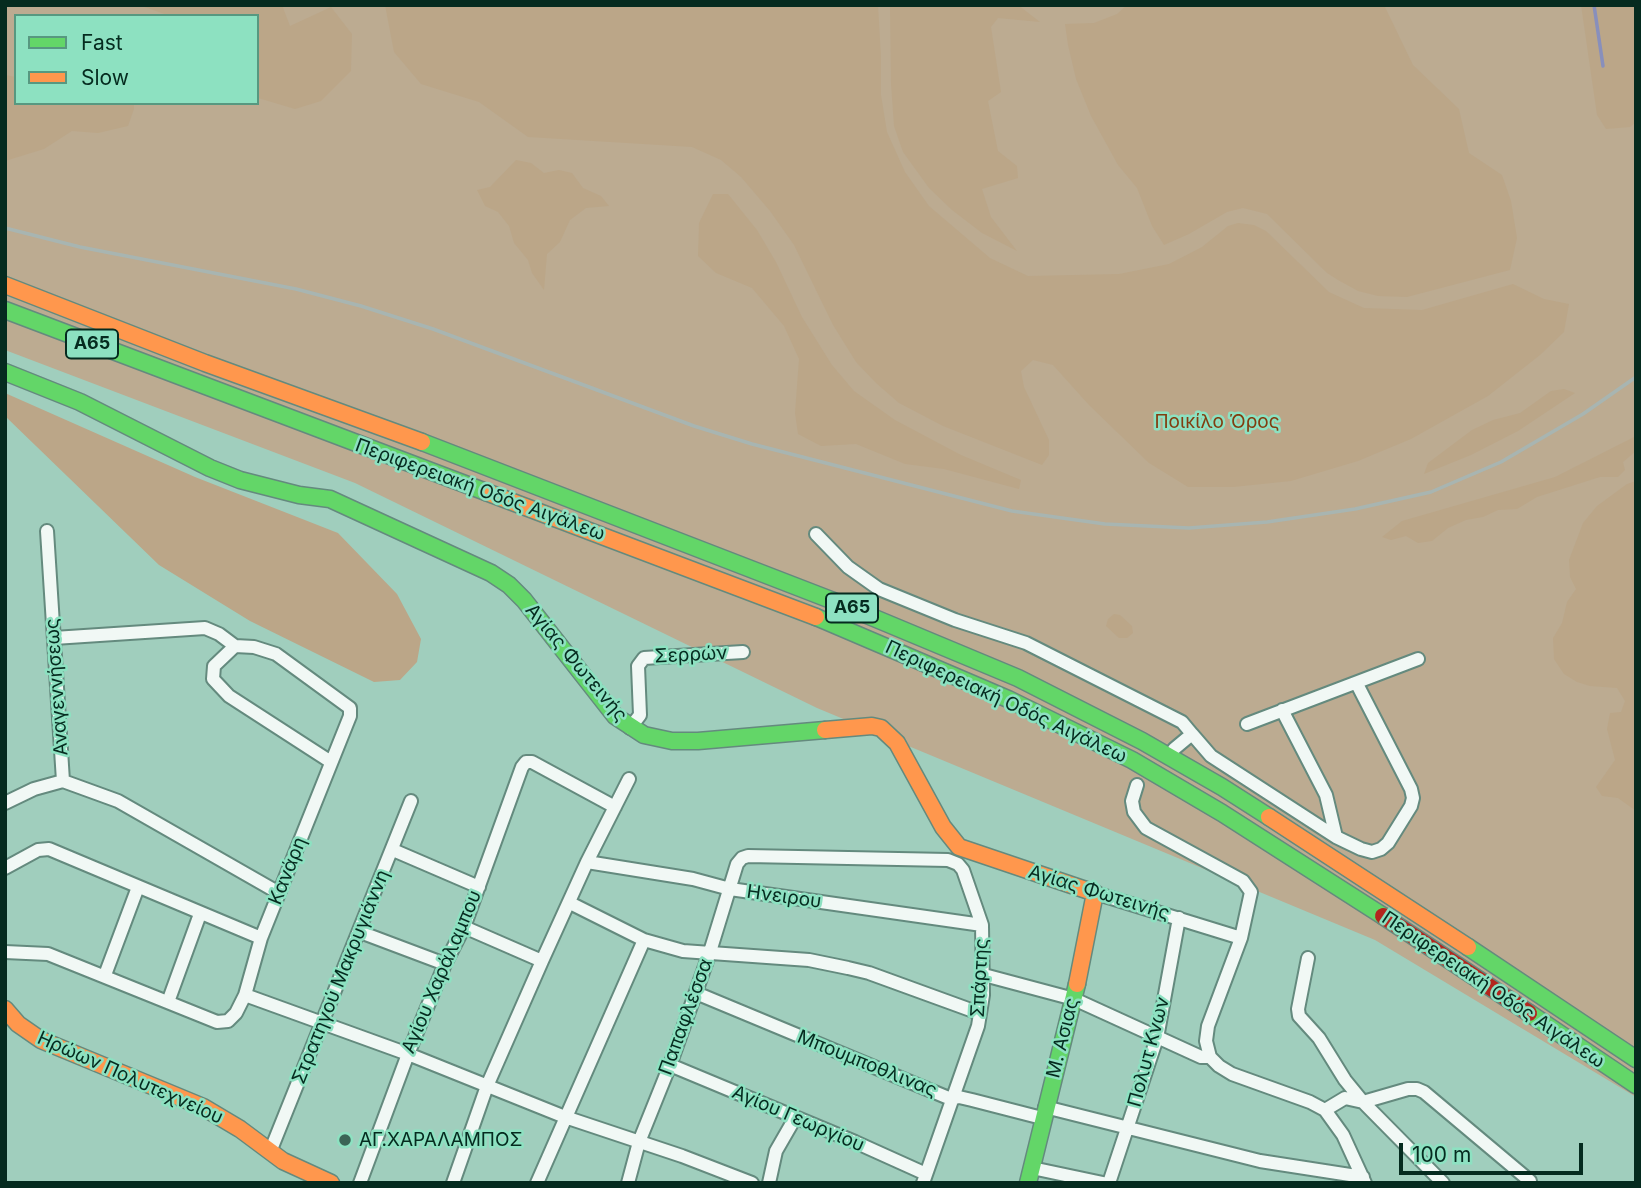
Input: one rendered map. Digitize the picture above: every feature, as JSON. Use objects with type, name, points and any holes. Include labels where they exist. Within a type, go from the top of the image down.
[{"type":"main road","name":"Περιφερειακή Οδός Αιγάλεω","points":[[5,285],[205,363],[503,471],[831,600],[1018,678],[1133,736],[1222,787],[1636,1059]]},
{"type":"main road","name":"Περιφερειακή Οδός Αιγάλεω","points":[[5,310],[823,620],[1008,699],[1132,761],[1222,813],[1407,931],[1636,1086]]},
{"type":"main road","name":"Αγίας Φωτεινής","points":[[5,372],[80,401],[210,468],[240,480],[286,492],[330,499],[491,573],[509,585],[524,600],[607,707],[631,728],[655,739],[698,741],[872,726],[881,728],[897,743],[943,827],[959,847],[1094,892]]},
{"type":"main road","name":"Μ. Ασιας","points":[[1030,1175],[1074,999],[1094,892]]},
{"type":"main road","name":"Ηρώων Πολυτεχνείου","points":[[5,1009],[18,1024],[41,1040],[203,1107],[240,1129],[293,1167],[331,1183]]},
{"type":"street","name":"Αναγεννήσεως","points":[[5,803],[34,789],[63,780],[47,531]]},
{"type":"street","points":[[816,534],[848,567],[879,589],[955,620],[1026,643],[1170,715],[1182,722],[1211,756],[1336,837],[1373,852],[1381,849],[1394,834],[1413,798],[1411,789],[1357,684]]},
{"type":"street","points":[[54,638],[205,628],[219,634],[235,646],[214,666],[213,679],[240,703],[331,762]]},
{"type":"street","name":"Κανάρη","points":[[168,1002],[217,1022],[228,1021],[236,1013],[245,995],[261,938],[350,716],[350,708],[276,654],[254,647],[235,646]]},
{"type":"street","name":"Σερρών","points":[[631,728],[640,715],[638,670],[641,661],[648,658],[743,652]]},
{"type":"street","points":[[1247,724],[1418,659]]},
{"type":"street","points":[[1282,710],[1325,795],[1336,837]]},
{"type":"street","points":[[1174,748],[1192,734]]},
{"type":"street","name":"Αγίου Χαράλαμπου","points":[[360,1183],[408,1054],[445,964],[464,927],[526,762],[532,762],[615,807]]},
{"type":"street","points":[[453,1183],[488,1086],[542,961],[629,779]]},
{"type":"street","points":[[63,780],[142,814],[279,893]]},
{"type":"street","points":[[1137,785],[1132,801],[1134,812],[1146,828],[1248,885],[1251,892],[1251,902],[1241,938],[1208,1026],[1206,1041],[1210,1057],[1232,1074],[1325,1110],[1343,1135],[1364,1180]]},
{"type":"street","name":"Στρατηγού Μακρυγιάννη","points":[[270,1152],[411,801]]},
{"type":"street","points":[[5,868],[38,850],[49,849],[261,938]]},
{"type":"street","points":[[393,850],[479,887]]},
{"type":"street","name":"Παπαφλέσσα","points":[[628,1183],[639,1142],[696,993],[741,858],[948,860]]},
{"type":"street","name":"Σπάρτης","points":[[924,1178],[972,1043],[984,975],[982,925],[963,870],[958,864],[948,860]]},
{"type":"street","name":"Ηνειρου","points":[[587,862],[693,879],[730,889],[982,925]]},
{"type":"street","points":[[105,975],[138,887]]},
{"type":"street","name":"Αγίας Φωτεινής","points":[[1094,892],[1241,938]]},
{"type":"street","points":[[570,903],[644,940],[684,951],[709,955],[809,960],[848,968],[979,1013]]},
{"type":"street","points":[[5,952],[48,954],[168,1002],[200,914]]},
{"type":"street","name":"Πολυτ Κνων","points":[[1109,1183],[1157,1038],[1179,918]]},
{"type":"street","points":[[464,927],[542,961]]},
{"type":"street","points":[[360,932],[445,964]]},
{"type":"street","points":[[537,1183],[644,940]]},
{"type":"street","points":[[1308,958],[1298,1016],[1319,1038],[1345,1080],[1363,1102],[1443,1183]]},
{"type":"street","points":[[984,975],[1074,999],[1201,1057],[1210,1057]]},
{"type":"street","name":"Μπουμποθλινας","points":[[696,993],[951,1099],[959,1097],[1129,1127],[1260,1161],[1364,1180]]},
{"type":"street","points":[[245,995],[408,1054],[565,1117],[682,1156],[752,1183]]},
{"type":"street","name":"Αγίου Γεωργίου","points":[[670,1065],[855,1142],[924,1178]]},
{"type":"street","points":[[1325,1110],[1345,1098],[1363,1102],[1408,1089],[1417,1089],[1530,1181]]},
{"type":"street","points":[[769,1183],[776,1151],[795,1118]]},
{"type":"street","points":[[1030,1175],[1103,1183]]},
{"type":"green space","name":"Ποικίλο Όρος","points":[[5,5],[1636,5],[1636,1097],[1375,940],[817,708],[355,483],[5,350]]},
{"type":"green space","points":[[139,5],[282,5],[290,26],[331,7],[352,34],[351,71],[321,101],[295,109],[259,98],[259,14],[164,14]]},
{"type":"green space","points":[[385,5],[878,5],[881,95],[887,132],[905,172],[929,206],[990,258],[1028,276],[1119,274],[1169,264],[1202,247],[1228,226],[1238,223],[1254,225],[1266,231],[1329,292],[1364,308],[1422,310],[1513,284],[1544,299],[1569,304],[1564,332],[1540,355],[1488,396],[1411,439],[1358,461],[1291,481],[1233,487],[1188,487],[1149,463],[1089,405],[1053,365],[1033,360],[1021,371],[1024,387],[1049,440],[1049,455],[1042,465],[943,426],[899,403],[876,383],[856,362],[833,325],[794,245],[741,177],[721,160],[692,147],[528,137],[479,102],[421,84],[394,52]]},
{"type":"green space","points":[[890,5],[1018,5],[1040,22],[998,18],[991,27],[1001,92],[988,101],[998,151],[1017,166],[1018,178],[982,189],[991,217],[1017,251],[982,233],[952,210],[929,188],[903,152],[894,126]]},
{"type":"green space","points":[[1127,5],[1384,5],[1413,65],[1459,109],[1469,153],[1502,175],[1511,201],[1517,238],[1510,270],[1407,297],[1378,296],[1358,291],[1327,273],[1267,214],[1243,208],[1227,212],[1164,245],[1152,226],[1137,188],[1118,165],[1091,116],[1076,79],[1068,45],[1065,24],[1094,23],[1117,14]]},
{"type":"green space","points":[[1581,5],[1636,5],[1636,122],[1630,127],[1606,129],[1597,115]]},
{"type":"green space","points":[[5,75],[14,77],[14,105],[134,105],[128,126],[98,133],[72,131],[44,149],[5,161]]},
{"type":"green space","points":[[516,160],[531,163],[544,173],[559,170],[572,173],[583,188],[601,196],[609,206],[586,208],[570,220],[560,242],[547,254],[544,290],[532,273],[528,260],[514,243],[509,226],[498,212],[485,206],[477,190],[490,187]]},
{"type":"green space","points":[[713,194],[728,194],[757,230],[776,262],[802,317],[832,365],[854,391],[895,420],[961,455],[1021,480],[1019,489],[944,469],[905,464],[856,444],[821,446],[798,434],[795,413],[799,359],[784,326],[752,288],[716,273],[698,256],[699,223]]},
{"type":"green space","points":[[1564,389],[1575,393],[1518,431],[1471,455],[1424,474],[1428,463],[1472,430],[1493,420],[1520,413],[1551,391]]},
{"type":"green space","points":[[5,393],[195,477],[338,533],[397,594],[421,639],[417,662],[400,680],[374,682],[250,621],[159,565],[6,417]]},
{"type":"green space","points":[[1636,436],[1636,451],[1623,462],[1625,470],[1618,477],[1600,477],[1537,497],[1517,509],[1498,510],[1483,517],[1466,520],[1448,528],[1432,541],[1418,543],[1406,536],[1391,540],[1382,537],[1402,521],[1555,477]]},
{"type":"green space","points":[[1636,481],[1636,811],[1618,798],[1602,796],[1596,787],[1615,760],[1607,729],[1610,713],[1621,712],[1625,701],[1617,688],[1590,686],[1564,674],[1554,659],[1553,638],[1562,623],[1567,602],[1576,589],[1570,577],[1569,560],[1583,523],[1597,506],[1627,484]]},
{"type":"green space","points":[[1114,614],[1120,615],[1132,626],[1133,633],[1127,638],[1119,638],[1106,626],[1108,619]]},
{"type":"waterway","points":[[1594,5],[1603,66]]},
{"type":"railway","points":[[5,228],[80,247],[296,289],[361,306],[433,329],[694,426],[752,444],[1012,511],[1105,524],[1189,528],[1267,522],[1355,509],[1431,492],[1501,462],[1583,414],[1636,377]]},
{"type":"traffic: fast","points":[[5,310],[486,492]]},
{"type":"traffic: fast","points":[[5,372],[80,402],[210,468],[240,480],[299,495],[330,499],[491,573],[509,585],[524,600],[615,716],[644,735],[672,741],[698,741],[825,730]]},
{"type":"traffic: fast","points":[[422,442],[831,600],[1018,678],[1142,741],[1269,817]]},
{"type":"traffic: fast","points":[[816,617],[1008,699],[1132,760],[1222,813],[1383,916]]},
{"type":"traffic: fast","points":[[1468,947],[1636,1059]]},
{"type":"traffic: fast","points":[[1028,1183],[1077,984]]},
{"type":"traffic: fast","points":[[1529,1013],[1636,1085]]},
{"type":"traffic: slow","points":[[5,285],[205,363],[422,442]]},
{"type":"traffic: slow","points":[[486,492],[816,617]]},
{"type":"traffic: slow","points":[[825,730],[872,726],[881,728],[897,743],[943,827],[959,847],[1095,893],[1077,984]]},
{"type":"traffic: slow","points":[[1269,817],[1468,947]]},
{"type":"traffic: slow","points":[[5,1009],[18,1024],[41,1040],[203,1107],[240,1129],[283,1161],[331,1183]]},
{"type":"traffic: jam","points":[[1383,916],[1529,1013]]},
{"type":"place","name":"ΑΓ.ΧΑΡΑΛΑΜΠΟΣ","points":[[345,1140]]}]
